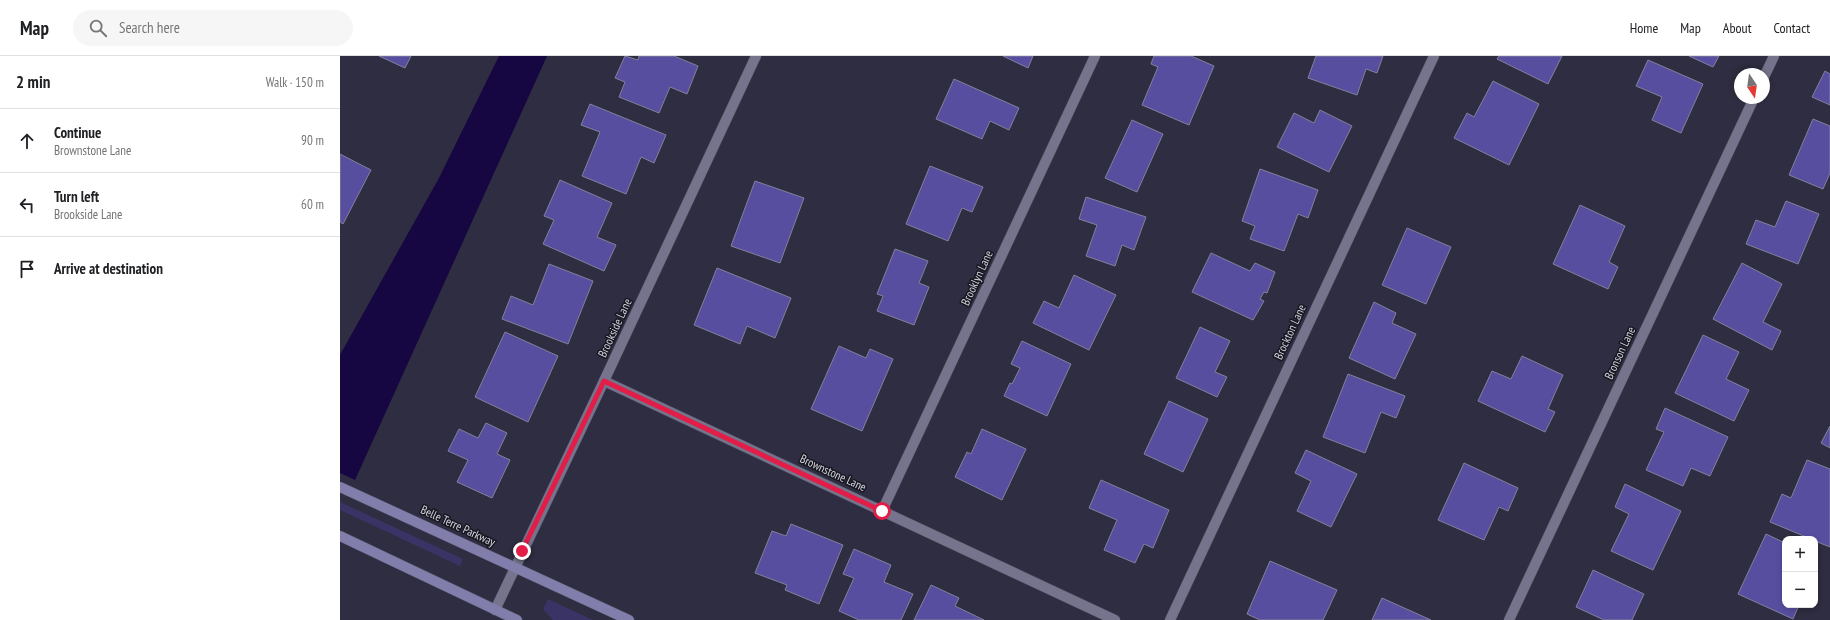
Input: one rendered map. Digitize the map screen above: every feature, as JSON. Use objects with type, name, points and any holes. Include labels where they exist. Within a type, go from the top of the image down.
[{"type":"main road","name":"Belle Terre Parkway","points":[[340,487],[629,620]]},
{"type":"main road","points":[[340,536],[517,620]]},
{"type":"street","name":"Brookside Lane","points":[[495,610],[756,56]]},
{"type":"street","name":"Brooklyn Lane","points":[[882,511],[1095,56]]},
{"type":"street","name":"Brockton Lane","points":[[1170,620],[1434,56]]},
{"type":"street","points":[[1768,68],[1774,56]]},
{"type":"street","name":"Bronson Lane","points":[[1510,620],[1751,104]]},
{"type":"street","name":"Brownstone Lane","points":[[604,381],[1115,620]]},
{"type":"shaded area","points":[[499,56],[547,56],[355,480],[340,473],[340,355],[439,178]]},
{"type":"shaded area","points":[[340,502],[463,559],[460,566],[340,510]]},
{"type":"shaded area","points":[[548,599],[593,620],[553,620],[543,609]]},
{"type":"building","points":[[379,56],[411,56],[405,68]]},
{"type":"building","points":[[625,56],[638,60],[639,56],[674,56],[698,66],[687,94],[670,87],[659,113],[619,97],[625,82],[615,78]]},
{"type":"building","points":[[1003,56],[1033,56],[1028,68]]},
{"type":"building","points":[[1154,56],[1191,56],[1214,66],[1189,125],[1142,105],[1158,67],[1151,64]]},
{"type":"building","points":[[1316,56],[1383,56],[1377,73],[1366,69],[1357,95],[1308,78]]},
{"type":"building","points":[[1499,56],[1562,56],[1548,84],[1497,59]]},
{"type":"building","points":[[1689,56],[1719,56],[1713,67]]},
{"type":"building","points":[[1648,60],[1703,84],[1681,133],[1652,120],[1662,97],[1636,86]]},
{"type":"building","points":[[1825,71],[1830,74],[1830,105],[1812,97]]},
{"type":"building","points":[[954,79],[1019,108],[1009,130],[990,121],[982,139],[936,119]]},
{"type":"building","points":[[1493,81],[1539,104],[1509,165],[1454,138],[1467,113],[1474,117]]},
{"type":"building","points":[[590,104],[666,135],[654,163],[641,157],[626,194],[582,176],[600,132],[581,125]]},
{"type":"building","points":[[1320,110],[1352,126],[1329,172],[1277,147],[1294,113],[1314,123]]},
{"type":"building","points":[[1813,119],[1830,126],[1830,173],[1823,189],[1789,175]]},
{"type":"building","points":[[1132,120],[1163,134],[1137,192],[1105,178]]},
{"type":"building","points":[[340,154],[371,170],[343,224],[340,222]]},
{"type":"building","points":[[930,166],[983,187],[972,212],[962,208],[948,241],[906,224]]},
{"type":"building","points":[[1260,169],[1318,190],[1308,218],[1298,214],[1284,251],[1250,239],[1255,226],[1242,221]]},
{"type":"building","points":[[560,180],[612,203],[597,237],[616,245],[604,271],[543,244],[554,220],[544,216]]},
{"type":"building","points":[[755,181],[804,198],[780,263],[731,246]]},
{"type":"building","points":[[1086,197],[1146,217],[1134,250],[1122,245],[1115,266],[1086,256],[1097,225],[1079,219]]},
{"type":"building","points":[[1786,201],[1819,214],[1798,264],[1746,244],[1756,220],[1775,227]]},
{"type":"building","points":[[1580,205],[1625,226],[1609,262],[1618,267],[1608,289],[1553,264]]},
{"type":"building","points":[[1407,228],[1451,247],[1426,304],[1382,285]]},
{"type":"building","points":[[895,249],[928,261],[919,283],[929,287],[914,325],[877,311],[883,296],[877,294]]},
{"type":"building","points":[[1211,253],[1250,271],[1255,263],[1275,272],[1267,293],[1264,292],[1260,299],[1264,301],[1253,320],[1192,292]]},
{"type":"building","points":[[1742,263],[1782,284],[1763,322],[1781,331],[1772,350],[1713,319]]},
{"type":"building","points":[[549,264],[593,281],[568,344],[502,319],[511,296],[533,305]]},
{"type":"building","points":[[717,268],[791,298],[775,338],[747,326],[740,344],[694,325]]},
{"type":"building","points":[[1074,275],[1116,295],[1089,350],[1033,323],[1044,301],[1059,308]]},
{"type":"building","points":[[1374,302],[1396,313],[1392,323],[1416,334],[1395,379],[1349,358]]},
{"type":"building","points":[[1200,327],[1230,341],[1215,372],[1227,377],[1217,397],[1176,378]]},
{"type":"building","points":[[505,332],[558,356],[528,422],[475,397]]},
{"type":"building","points":[[1703,335],[1739,352],[1726,379],[1749,390],[1734,421],[1675,393]]},
{"type":"building","points":[[1022,341],[1071,364],[1047,416],[1004,396],[1010,383],[1012,384],[1020,368],[1011,364]]},
{"type":"building","points":[[839,346],[866,358],[870,349],[893,359],[862,431],[811,409]]},
{"type":"building","points":[[1522,356],[1563,375],[1548,409],[1555,412],[1545,432],[1478,401],[1492,371],[1511,379]]},
{"type":"building","points":[[1348,374],[1405,396],[1396,418],[1381,412],[1365,453],[1323,437]]},
{"type":"building","points":[[1169,401],[1208,419],[1183,472],[1144,454]]},
{"type":"building","points":[[1665,408],[1728,437],[1710,476],[1691,468],[1683,486],[1646,470],[1664,432],[1656,429]]},
{"type":"building","points":[[486,423],[507,433],[497,454],[510,460],[492,498],[457,482],[468,460],[448,451],[459,429],[478,438]]},
{"type":"building","points":[[1830,426],[1830,448],[1821,443]]},
{"type":"building","points":[[982,429],[1026,449],[1002,500],[955,477],[967,452],[971,454]]},
{"type":"building","points":[[1306,450],[1357,474],[1331,527],[1297,511],[1311,481],[1295,473]]},
{"type":"building","points":[[1807,460],[1830,469],[1830,547],[1818,542],[1818,536],[1804,536],[1770,522],[1782,494],[1791,498]]},
{"type":"building","points":[[1464,463],[1518,488],[1508,511],[1499,507],[1484,540],[1438,520]]},
{"type":"building","points":[[1101,480],[1169,510],[1153,548],[1144,544],[1135,563],[1104,550],[1117,520],[1089,508]]},
{"type":"building","points":[[1625,484],[1681,511],[1653,570],[1611,551],[1629,514],[1615,507]]},
{"type":"building","points":[[791,524],[843,545],[819,604],[785,590],[787,585],[755,573],[772,531],[786,536]]},
{"type":"building","points":[[1766,534],[1782,542],[1782,608],[1798,608],[1793,619],[1738,594]]},
{"type":"building","points":[[854,549],[891,565],[884,582],[913,594],[901,620],[859,620],[839,611],[854,578],[843,574]]},
{"type":"building","points":[[1270,561],[1337,590],[1323,620],[1260,620],[1247,614]]},
{"type":"building","points":[[1593,570],[1644,594],[1632,620],[1604,620],[1576,607]]},
{"type":"building","points":[[931,585],[959,598],[955,606],[984,620],[914,620]]},
{"type":"building","points":[[1382,598],[1431,620],[1372,620]]},
{"type":"route","points":[[522,551],[604,381],[882,511]]}]
